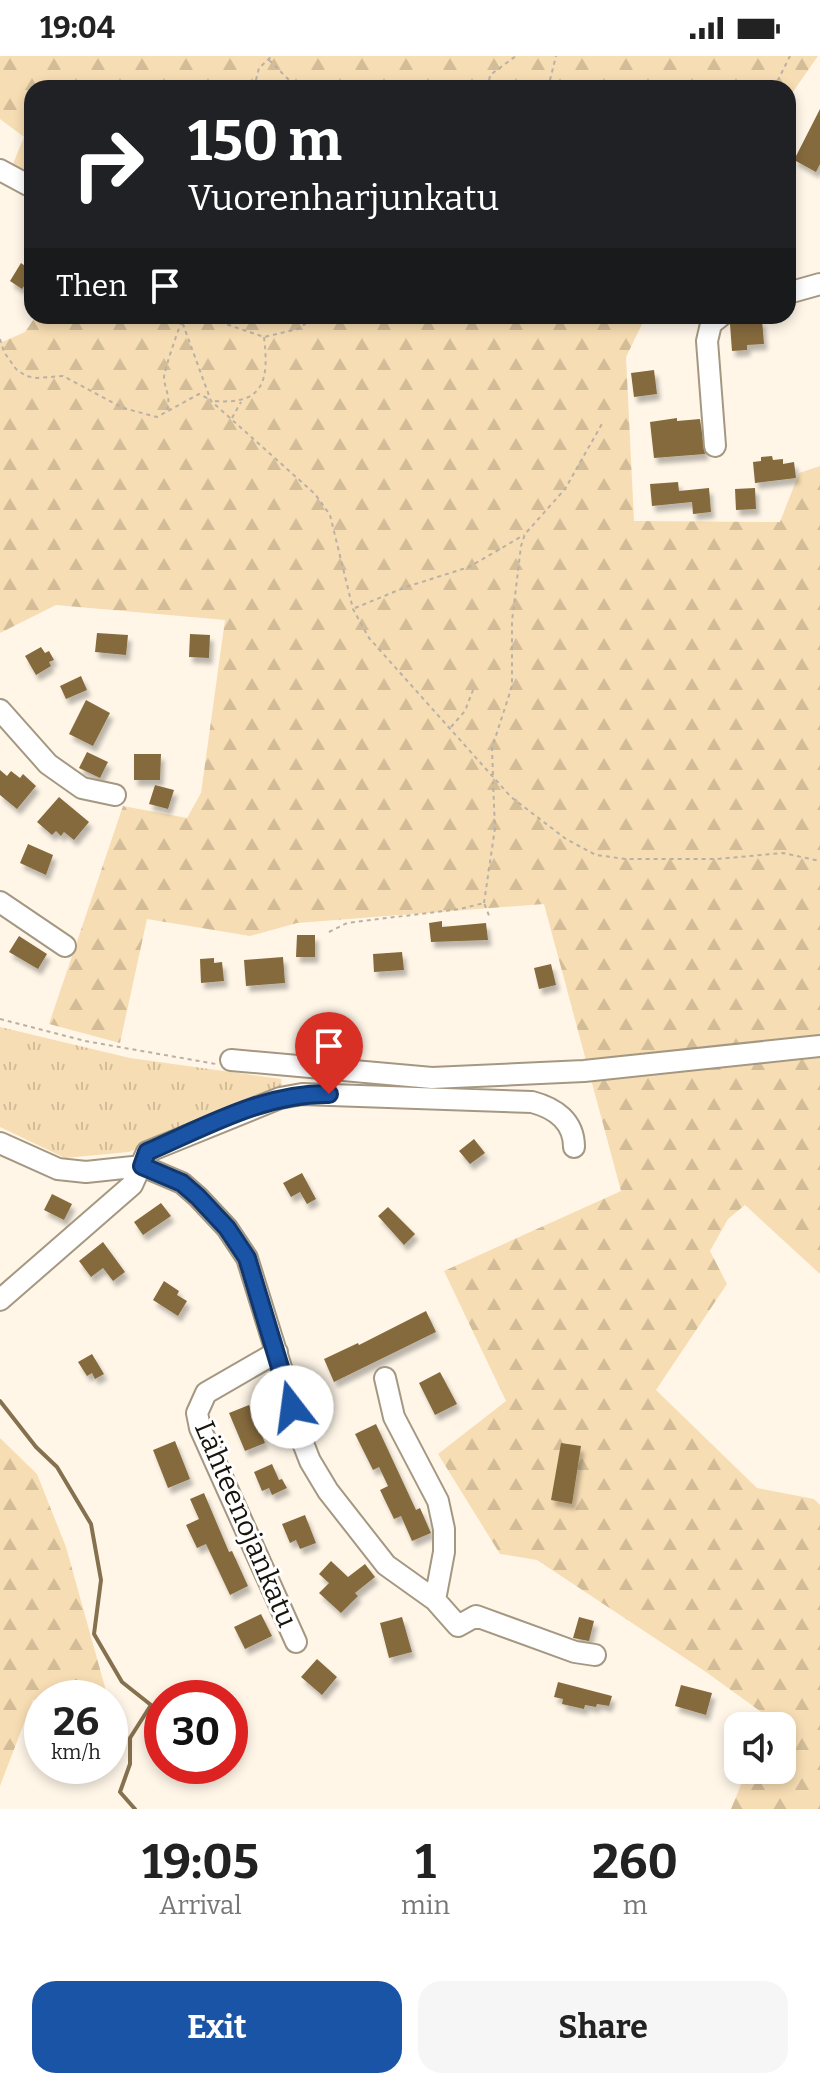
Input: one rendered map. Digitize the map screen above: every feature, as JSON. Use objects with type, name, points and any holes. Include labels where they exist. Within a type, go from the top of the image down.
[{"type":"street","points":[[0,170],[24,183]]},
{"type":"street","points":[[796,291],[820,284]]},
{"type":"street","points":[[711,324],[707,341],[715,446]]},
{"type":"street","points":[[0,710],[48,764],[82,788],[115,795]]},
{"type":"street","points":[[0,902],[65,946]]},
{"type":"street","points":[[231,1060],[432,1078],[584,1071],[820,1046]]},
{"type":"street","points":[[0,1300],[132,1185],[147,1152],[280,1098],[302,1094],[532,1102],[550,1106],[567,1121],[574,1137],[574,1147]]},
{"type":"street","points":[[0,1143],[58,1169],[86,1172],[142,1166],[182,1183],[227,1228],[247,1258],[296,1425],[310,1461],[328,1491],[386,1565],[435,1600],[458,1626],[476,1616],[575,1652],[595,1655]]},
{"type":"street","name":"Lähteenojankatu","points":[[277,1352],[206,1393],[197,1413],[200,1428],[296,1642]]},
{"type":"street","points":[[385,1378],[394,1417],[438,1501],[444,1529],[444,1552],[435,1600]]},
{"type":"path","points":[[256,80],[259,68],[272,56]]},
{"type":"path","points":[[489,80],[490,75],[516,56]]},
{"type":"path","points":[[550,80],[556,56]]},
{"type":"path","points":[[782,56],[785,65]]},
{"type":"path","points":[[778,80],[790,56]]},
{"type":"path","points":[[269,60],[289,80]]},
{"type":"path","points":[[167,411],[170,400],[163,375],[180,324]]},
{"type":"path","points":[[184,324],[211,401]]},
{"type":"path","points":[[226,324],[264,337],[298,329],[305,324]]},
{"type":"path","points":[[232,418],[241,401],[258,389],[267,367],[264,337]]},
{"type":"path","points":[[0,339],[4,352],[16,369],[26,376],[63,376],[123,408],[157,417],[199,394],[232,418],[315,494],[330,515],[353,609],[369,638],[493,779],[535,817],[566,839],[596,855],[626,859],[688,860],[783,853],[820,861]]},
{"type":"path","points":[[211,401],[241,401]]},
{"type":"path","points":[[353,609],[406,587],[469,567],[525,534],[571,480],[603,422]]},
{"type":"path","points":[[490,918],[484,903],[495,828],[492,748],[512,686],[516,569],[525,534]]},
{"type":"path","points":[[450,728],[465,711],[473,690]]},
{"type":"path","points":[[329,932],[347,923],[460,909],[484,903]]},
{"type":"green space","points":[[0,56],[818,56],[796,88],[796,80],[24,80],[24,137],[0,119]]},
{"type":"green space","points":[[24,137],[24,172],[13,164]]},
{"type":"green space","points":[[30,324],[642,324],[626,357],[634,521],[780,522],[799,473],[820,466],[820,1274],[745,1205],[728,1219],[710,1251],[727,1284],[656,1390],[757,1488],[814,1499],[820,1505],[820,1809],[731,1809],[741,1784],[796,1784],[796,1712],[761,1712],[537,1560],[500,1554],[438,1454],[506,1401],[444,1271],[621,1191],[544,904],[297,923],[250,936],[147,919],[120,1043],[49,1024],[123,806],[187,818],[201,793],[225,620],[56,605],[0,633],[0,343],[25,332]]},
{"type":"green space","points":[[0,1027],[130,1058],[281,1079],[282,1086],[129,1152],[65,1158],[0,1127]]},
{"type":"green space","points":[[0,1438],[37,1474],[66,1547],[103,1680],[24,1680],[24,1723],[0,1786]]},
{"type":"building","points":[[820,109],[820,164],[816,172],[796,161]]},
{"type":"building","points":[[21,263],[24,265],[22,289],[10,281]]},
{"type":"building","points":[[730,324],[762,324],[764,344],[747,345],[747,350],[732,351]]},
{"type":"building","points":[[654,370],[657,394],[634,397],[631,373]]},
{"type":"building","points":[[677,418],[677,421],[700,419],[705,454],[654,458],[650,422]]},
{"type":"building","points":[[772,456],[773,460],[783,459],[783,464],[794,462],[796,478],[755,483],[753,462]]},
{"type":"building","points":[[678,482],[679,491],[709,488],[711,512],[693,514],[692,502],[652,506],[650,484]]},
{"type":"building","points":[[755,488],[756,509],[736,510],[735,489]]},
{"type":"building","points":[[97,633],[128,635],[126,655],[95,652]]},
{"type":"building","points":[[190,634],[210,635],[209,658],[189,657]]},
{"type":"building","points":[[41,647],[45,653],[49,651],[54,660],[49,662],[51,666],[36,675],[25,656]]},
{"type":"building","points":[[81,676],[87,690],[66,699],[60,686]]},
{"type":"building","points":[[86,700],[110,713],[93,746],[69,734]]},
{"type":"building","points":[[87,752],[108,762],[100,778],[79,768]]},
{"type":"building","points":[[134,754],[161,754],[160,780],[134,780]]},
{"type":"building","points":[[0,770],[7,776],[11,771],[20,778],[23,774],[36,786],[17,809],[0,795]]},
{"type":"building","points":[[155,785],[174,790],[168,809],[149,804]]},
{"type":"building","points":[[59,797],[89,822],[74,840],[64,832],[61,836],[56,831],[52,835],[37,822]]},
{"type":"building","points":[[28,844],[53,855],[46,875],[20,863]]},
{"type":"building","points":[[442,921],[442,927],[486,923],[488,940],[431,942],[429,923]]},
{"type":"building","points":[[297,935],[315,935],[315,957],[296,957]]},
{"type":"building","points":[[19,936],[47,954],[38,969],[9,952]]},
{"type":"building","points":[[402,952],[404,970],[374,972],[373,954]]},
{"type":"building","points":[[283,957],[285,983],[246,986],[244,960]]},
{"type":"building","points":[[214,958],[214,963],[222,962],[224,981],[201,983],[200,959]]},
{"type":"building","points":[[551,964],[556,985],[539,989],[534,968]]},
{"type":"building","points":[[474,1139],[485,1153],[470,1164],[459,1151]]},
{"type":"building","points":[[302,1173],[316,1199],[307,1204],[300,1192],[291,1197],[283,1183]]},
{"type":"building","points":[[52,1194],[72,1204],[64,1220],[44,1210]]},
{"type":"building","points":[[161,1203],[171,1216],[143,1235],[134,1222]]},
{"type":"building","points":[[388,1207],[415,1234],[404,1245],[378,1216]]},
{"type":"building","points":[[103,1242],[125,1272],[113,1281],[103,1268],[91,1277],[79,1261]]},
{"type":"building","points":[[164,1281],[187,1301],[178,1316],[153,1300]]},
{"type":"building","points":[[426,1311],[436,1332],[334,1382],[324,1359]]},
{"type":"building","points":[[92,1354],[104,1374],[95,1379],[92,1373],[87,1376],[78,1362]]},
{"type":"building","points":[[440,1372],[457,1404],[435,1415],[419,1383]]},
{"type":"building","points":[[249,1405],[265,1443],[245,1451],[229,1413]]},
{"type":"building","points":[[376,1424],[416,1510],[420,1508],[431,1533],[412,1541],[401,1516],[394,1519],[380,1490],[388,1486],[379,1467],[373,1470],[355,1434]]},
{"type":"building","points":[[175,1441],[190,1479],[168,1488],[153,1450]]},
{"type":"building","points":[[561,1443],[581,1446],[572,1504],[551,1500]]},
{"type":"building","points":[[272,1464],[279,1480],[282,1479],[287,1488],[272,1495],[269,1488],[262,1491],[254,1472]]},
{"type":"building","points":[[204,1493],[229,1552],[232,1551],[248,1586],[230,1595],[206,1544],[197,1548],[186,1525],[199,1519],[190,1499]]},
{"type":"building","points":[[305,1515],[316,1543],[300,1549],[296,1540],[290,1543],[282,1524]]},
{"type":"building","points":[[331,1561],[348,1577],[365,1564],[375,1577],[355,1593],[358,1596],[341,1613],[319,1593],[329,1583],[319,1574]]},
{"type":"building","points":[[261,1614],[272,1636],[245,1649],[234,1627]]},
{"type":"building","points":[[402,1617],[412,1652],[389,1658],[380,1623]]},
{"type":"building","points":[[579,1617],[594,1621],[589,1641],[573,1638]]},
{"type":"building","points":[[317,1659],[337,1677],[322,1695],[301,1677]]},
{"type":"building","points":[[558,1682],[612,1696],[609,1706],[585,1705],[584,1709],[562,1704],[563,1699],[554,1697]]},
{"type":"building","points":[[681,1685],[712,1693],[706,1715],[675,1706]]},
{"type":"waterway","points":[[0,1401],[36,1447],[57,1467],[91,1524],[101,1580],[94,1634],[122,1682],[151,1705],[130,1738],[130,1764],[120,1792],[135,1809]]},
{"type":"route","points":[[292,1407],[247,1258],[227,1228],[198,1197],[182,1183],[142,1166],[147,1152],[237,1114],[280,1098],[329,1094]]}]
